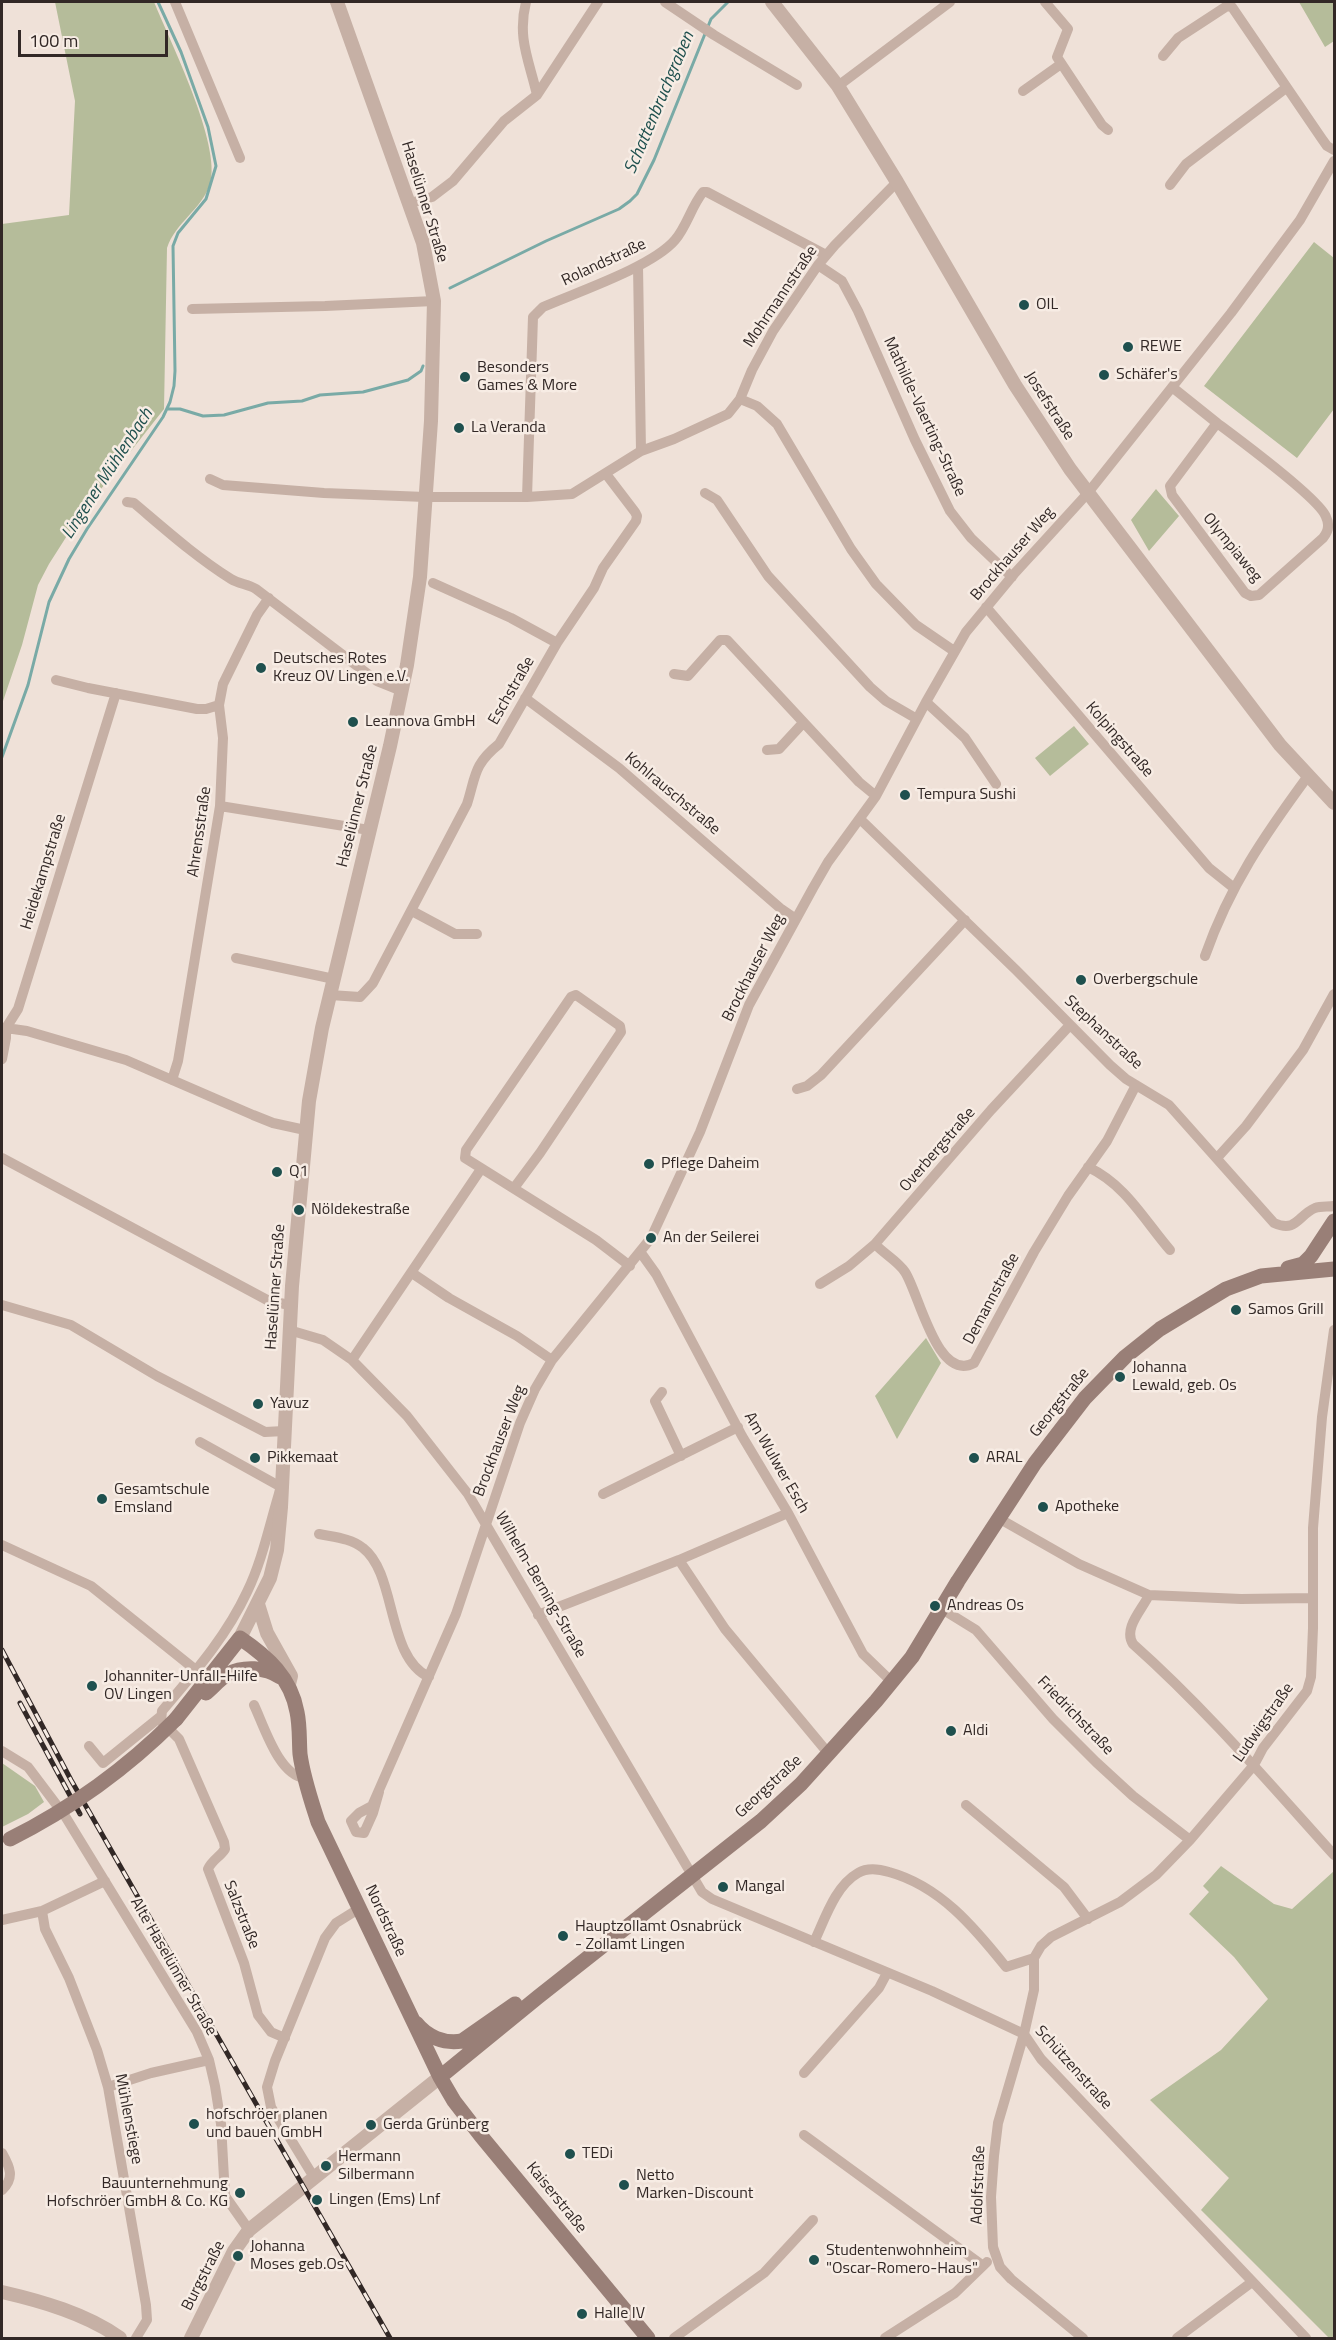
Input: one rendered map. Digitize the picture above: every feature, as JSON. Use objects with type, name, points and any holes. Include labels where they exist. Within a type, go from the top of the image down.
[{"type":"main road","points":[[1276,1273],[1303,1264],[1335,1221]]},
{"type":"main road","points":[[1276,1273],[1335,1269]]},
{"type":"main road","name":"Georgstraße","points":[[440,2077],[761,1821],[801,1784],[912,1657],[958,1581],[1035,1463],[1064,1423],[1101,1380],[1160,1329],[1226,1289],[1276,1273]]},
{"type":"main road","points":[[6,1841],[92,1791],[175,1726],[207,1687],[240,1638]]},
{"type":"main road","name":"Nordstraße","points":[[240,1638],[267,1658],[289,1684],[298,1714],[300,1755],[318,1822],[440,2077]]},
{"type":"main road","points":[[207,1687],[228,1674],[248,1669],[263,1669],[274,1673],[289,1684]]},
{"type":"main road","points":[[404,2003],[420,2029],[432,2037],[452,2043],[462,2041],[519,2002],[538,1997]]},
{"type":"main road","name":"Kaiserstraße","points":[[440,2077],[467,2118],[648,2338]]},
{"type":"street","points":[[175,2],[240,158]]},
{"type":"street","name":"Haselünner Straße","points":[[240,1638],[270,1578],[277,1550],[290,1305],[305,1130],[315,1062],[402,691],[416,609],[434,361],[434,300],[423,243],[337,2]]},
{"type":"street","points":[[526,2],[522,17],[523,42],[537,95]]},
{"type":"street","points":[[410,203],[432,197],[453,181],[504,121],[537,95],[598,2]]},
{"type":"street","points":[[666,2],[714,35],[797,85]]},
{"type":"street","name":"Josefstraße","points":[[772,2],[838,86],[897,182],[1015,385],[1087,494],[1254,711],[1308,776],[1335,803]]},
{"type":"street","points":[[838,86],[950,2]]},
{"type":"street","points":[[1045,2],[1068,29],[1057,57],[1102,125],[1108,130]]},
{"type":"street","points":[[1163,56],[1178,38],[1227,6],[1232,7],[1327,146],[1335,150]]},
{"type":"street","points":[[1023,91],[1061,64]]},
{"type":"street","points":[[1170,185],[1186,164],[1286,88]]},
{"type":"street","name":"Brockhauser Weg","points":[[379,1792],[364,1833],[356,1832],[351,1821],[372,1806],[456,1614],[520,1423],[535,1389],[552,1360],[641,1253],[667,1205],[700,1132],[749,1005],[828,862],[876,796],[954,651],[986,607],[1087,494],[1265,269],[1300,220],[1335,161]]},
{"type":"street","name":"Mohrmannstraße","points":[[210,478],[223,484],[324,493],[425,497],[527,497],[572,494],[641,451],[674,439],[728,414],[740,399],[761,352],[818,265],[897,182]]},
{"type":"street","name":"Rolandstraße","points":[[527,497],[533,316],[543,307],[652,258],[674,242],[684,229],[703,192],[707,192],[826,255]]},
{"type":"street","name":"Mathilde-Vaerting-Straße","points":[[818,265],[842,281],[858,310],[915,440],[950,511],[971,538],[1012,577]]},
{"type":"street","points":[[638,266],[641,451]]},
{"type":"street","points":[[192,309],[325,306],[434,300]]},
{"type":"street","name":"Olympiaweg","points":[[1172,387],[1217,423],[1311,499],[1327,518],[1327,533],[1323,538],[1259,595],[1251,596],[1245,593],[1172,495],[1170,486],[1175,476],[1217,423]]},
{"type":"street","points":[[740,399],[757,406],[777,424],[861,564],[876,584],[916,625],[954,651]]},
{"type":"street","name":"Eschstraße","points":[[330,994],[352,998],[360,997],[367,992],[468,804],[472,780],[480,763],[486,754],[498,744],[557,643],[637,516],[606,474]]},
{"type":"street","points":[[705,493],[717,500],[768,576],[870,687],[885,701],[917,719]]},
{"type":"street","points":[[126,502],[134,503],[196,555],[231,580],[249,584],[269,598],[377,681],[402,691]]},
{"type":"street","points":[[434,583],[511,618],[557,643]]},
{"type":"street","name":"Ahrensstraße","points":[[172,1080],[178,1061],[220,806],[224,738],[219,705],[223,684],[257,615],[269,598]]},
{"type":"street","name":"Kolpingstraße","points":[[986,607],[1209,868],[1234,888]]},
{"type":"street","points":[[674,674],[688,676],[724,638],[859,782],[876,796]]},
{"type":"street","points":[[56,680],[196,709],[219,705]]},
{"type":"street","name":"Heidekampstraße","points":[[2,1059],[6,1038],[4,1025],[18,1009],[116,693]]},
{"type":"street","name":"Kohlrauschstraße","points":[[525,698],[619,768],[780,908],[796,919]]},
{"type":"street","points":[[926,702],[965,738],[996,784]]},
{"type":"street","points":[[767,750],[779,748],[803,723]]},
{"type":"street","points":[[1205,956],[1223,907],[1252,854],[1308,776]]},
{"type":"street","points":[[220,806],[369,830]]},
{"type":"street","name":"Stephanstraße","points":[[860,819],[1110,1065],[1136,1085],[1169,1105],[1274,1223],[1282,1227],[1290,1226],[1299,1222],[1313,1209],[1335,1206]]},
{"type":"street","points":[[412,911],[455,934],[477,934]]},
{"type":"street","points":[[797,1089],[807,1086],[820,1075],[875,1019],[965,920]]},
{"type":"street","points":[[236,958],[334,979]]},
{"type":"street","points":[[1217,1158],[1246,1126],[1303,1050],[1335,994]]},
{"type":"street","points":[[514,1188],[621,1032],[620,1026],[576,995],[571,997],[466,1150],[465,1158],[596,1240],[630,1266]]},
{"type":"street","points":[[4,1025],[126,1060],[273,1123],[305,1130]]},
{"type":"street","name":"Overbergstraße","points":[[820,1284],[849,1266],[875,1244],[1070,1025]]},
{"type":"street","name":"Demannstraße","points":[[875,1244],[905,1272],[941,1352],[954,1363],[964,1367],[970,1366],[978,1359],[1039,1243],[1068,1196],[1107,1142],[1136,1085]]},
{"type":"street","points":[[2,1158],[269,1301],[290,1305]]},
{"type":"street","points":[[1088,1167],[1100,1172],[1127,1194],[1170,1251]]},
{"type":"street","points":[[352,1360],[481,1169]]},
{"type":"street","name":"Am Wulwer Esch","points":[[641,1253],[656,1274],[738,1427],[788,1513],[862,1654],[892,1682]]},
{"type":"street","points":[[412,1273],[449,1298],[517,1336],[552,1360]]},
{"type":"street","points":[[2,1305],[71,1325],[157,1376],[265,1432],[284,1431]]},
{"type":"street","name":"Wilhelm-Berning-Straße","points":[[289,1330],[323,1340],[352,1360],[384,1391],[436,1451],[468,1494],[692,1876]]},
{"type":"street","name":"Ludwigstraße","points":[[1034,1958],[1041,1946],[1051,1937],[1137,1891],[1156,1875],[1190,1840],[1254,1765],[1263,1748],[1307,1691],[1311,1677],[1313,1528],[1322,1417],[1335,1330]]},
{"type":"street","points":[[662,1392],[654,1401],[681,1456]]},
{"type":"street","points":[[603,1494],[738,1427]]},
{"type":"street","points":[[200,1442],[281,1487]]},
{"type":"street","name":"Haselünner Straße","points":[[89,1746],[103,1763],[160,1717],[162,1711],[197,1671],[232,1621],[248,1591],[281,1487]]},
{"type":"street","points":[[538,1615],[679,1560],[788,1513]]},
{"type":"street","points":[[1000,1519],[1079,1564],[1149,1595],[1273,1600],[1313,1598]]},
{"type":"street","points":[[319,1534],[356,1543],[370,1556],[384,1586],[406,1655],[412,1666],[429,1677]]},
{"type":"street","points":[[2,1545],[91,1586],[197,1671]]},
{"type":"street","points":[[679,1560],[725,1629],[828,1753]]},
{"type":"street","points":[[1149,1595],[1130,1629],[1129,1637],[1254,1765],[1335,1855]]},
{"type":"street","points":[[258,1604],[267,1633],[291,1676],[289,1684]]},
{"type":"street","name":"Friedrichstraße","points":[[942,1609],[976,1630],[1053,1719],[1089,1755],[1132,1796],[1190,1840]]},
{"type":"street","points":[[254,1705],[285,1768],[296,1778],[305,1778]]},
{"type":"street","points":[[160,1717],[161,1721],[175,1726]]},
{"type":"street","name":"Salzstraße","points":[[175,1726],[224,1842],[225,1849],[208,1869],[244,1963],[258,2015],[271,2032],[285,2038]]},
{"type":"street","name":"Alte Haselünner Straße","points":[[2,1751],[14,1757],[37,1777],[105,1881],[192,2023],[209,2060],[221,2124],[225,2196],[249,2230]]},
{"type":"street","points":[[966,1805],[1064,1887],[1088,1919]]},
{"type":"street","points":[[814,1942],[845,1882],[860,1872],[876,1868],[915,1880],[951,1905],[1006,1967],[1034,1958],[1034,1990],[1024,2034]]},
{"type":"street","name":"Schützenstraße","points":[[692,1876],[702,1892],[712,1899],[1024,2034],[1041,2059],[1306,2338]]},
{"type":"street","points":[[2,1920],[42,1911],[105,1881]]},
{"type":"street","points":[[315,2179],[271,2107],[267,2096],[270,2075],[325,1938],[336,1923],[360,1908]]},
{"type":"street","name":"Mühlenstiege","points":[[42,1911],[45,1929],[69,1978],[97,2050],[108,2087],[146,2305],[147,2320],[136,2338]]},
{"type":"street","points":[[804,2073],[879,1988],[887,1973]]},
{"type":"street","name":"Adolfstraße","points":[[996,2259],[992,2229],[993,2156],[998,2123],[1024,2034]]},
{"type":"street","points":[[108,2087],[151,2073],[209,2060]]},
{"type":"street","name":"Georgstraße","points":[[249,2230],[440,2077]]},
{"type":"street","points":[[804,2135],[982,2265]]},
{"type":"street","points":[[2,2153],[11,2174],[9,2182],[2,2190]]},
{"type":"street","points":[[674,2338],[764,2273],[813,2220]]},
{"type":"street","name":"Burgstraße","points":[[191,2338],[234,2251],[249,2230]]},
{"type":"street","points":[[885,2338],[900,2335],[955,2293],[982,2265],[996,2259],[1011,2279],[1083,2338]]},
{"type":"street","points":[[1177,2338],[1252,2282]]},
{"type":"street","points":[[2,2290],[58,2308],[120,2338]]},
{"type":"green space","points":[[55,2],[154,2],[182,66],[202,120],[212,167],[210,184],[206,193],[176,231],[167,248],[164,409],[101,489],[98,487],[49,564],[38,585],[22,645],[2,704],[2,224],[69,215],[75,101]]},
{"type":"green space","points":[[1299,2],[1334,2],[1334,41],[1325,47]]},
{"type":"green space","points":[[1314,242],[1334,258],[1334,409],[1297,458],[1204,386]]},
{"type":"green space","points":[[1156,489],[1179,516],[1149,551],[1131,520]]},
{"type":"green space","points":[[1074,726],[1089,744],[1050,776],[1035,758]]},
{"type":"green space","points":[[926,1338],[941,1363],[897,1439],[875,1396]]},
{"type":"green space","points":[[2,1763],[35,1786],[44,1802],[28,1814],[2,1827]]},
{"type":"green space","points":[[1221,1866],[1274,1904],[1292,1909],[1334,1871],[1334,2338],[1329,2338],[1201,2210],[1229,2178],[1150,2100],[1221,2050],[1268,1999],[1234,1957],[1189,1914],[1209,1892],[1203,1886]]},
{"type":"waterway","name":"Lingener Mühlenbach","points":[[2,757],[28,685],[49,602],[69,559],[87,529],[163,417],[174,386],[173,246],[178,233],[206,199],[216,166],[208,127],[181,52],[158,2]]},
{"type":"waterway","name":"Schattenbruchgraben","points":[[450,288],[546,241],[619,209],[637,194],[654,160],[711,19],[728,2]]},
{"type":"waterway","points":[[167,409],[180,409],[203,416],[224,415],[268,403],[302,401],[320,395],[363,392],[408,380],[421,371],[423,366]]},
{"type":"railway","points":[[2,1650],[71,1780],[390,2338]]},
{"type":"railway","points":[[20,1703],[80,1814]]},
{"type":"place","name":"OIL","points":[[1024,305]]},
{"type":"place","name":"REWE","points":[[1128,347]]},
{"type":"place","name":"Schäfer's","points":[[1104,375]]},
{"type":"place","name":"Besonders Games & More","points":[[465,377]]},
{"type":"place","name":"La Veranda","points":[[459,428]]},
{"type":"place","name":"Deutsches Rotes Kreuz OV Lingen e.V.","points":[[261,668]]},
{"type":"place","name":"Leannova GmbH","points":[[353,722]]},
{"type":"place","name":"Tempura Sushi","points":[[905,795]]},
{"type":"place","name":"Overbergschule","points":[[1081,980]]},
{"type":"place","name":"Pflege Daheim","points":[[649,1164]]},
{"type":"place","name":"Q1","points":[[277,1172]]},
{"type":"place","name":"Nöldekestraße","points":[[299,1210]]},
{"type":"place","name":"An der Seilerei","points":[[651,1238]]},
{"type":"place","name":"Samos Grill","points":[[1236,1310]]},
{"type":"place","name":"Johanna Lewald, geb. Os","points":[[1120,1377]]},
{"type":"place","name":"Yavuz","points":[[258,1404]]},
{"type":"place","name":"Pikkemaat","points":[[255,1458]]},
{"type":"place","name":"ARAL","points":[[974,1458]]},
{"type":"place","name":"Gesamtschule Emsland","points":[[102,1499]]},
{"type":"place","name":"Apotheke","points":[[1043,1507]]},
{"type":"place","name":"Andreas Os","points":[[935,1606]]},
{"type":"place","name":"Johanniter-Unfall-Hilfe OV Lingen","points":[[92,1686]]},
{"type":"place","name":"Aldi","points":[[951,1731]]},
{"type":"place","name":"Mangal","points":[[723,1887]]},
{"type":"place","name":"Hauptzollamt Osnabrück - Zollamt Lingen","points":[[563,1936]]},
{"type":"place","name":"hofschröer planen und bauen GmbH","points":[[194,2124]]},
{"type":"place","name":"Gerda Grünberg","points":[[371,2125]]},
{"type":"place","name":"TEDi","points":[[570,2154]]},
{"type":"place","name":"Hermann Silbermann","points":[[326,2166]]},
{"type":"place","name":"Netto Marken-Discount","points":[[624,2185]]},
{"type":"place","name":"Bauunternehmung Hofschröer GmbH & Co. KG","points":[[240,2193]]},
{"type":"place","name":"Lingen (Ems) Lnf","points":[[317,2200]]},
{"type":"place","name":"Johanna Moses geb.Os","points":[[238,2256]]},
{"type":"place","name":"Studentenwohnheim \"Oscar-Romero-Haus\"","points":[[814,2260]]},
{"type":"place","name":"Halle IV","points":[[582,2314]]}]
